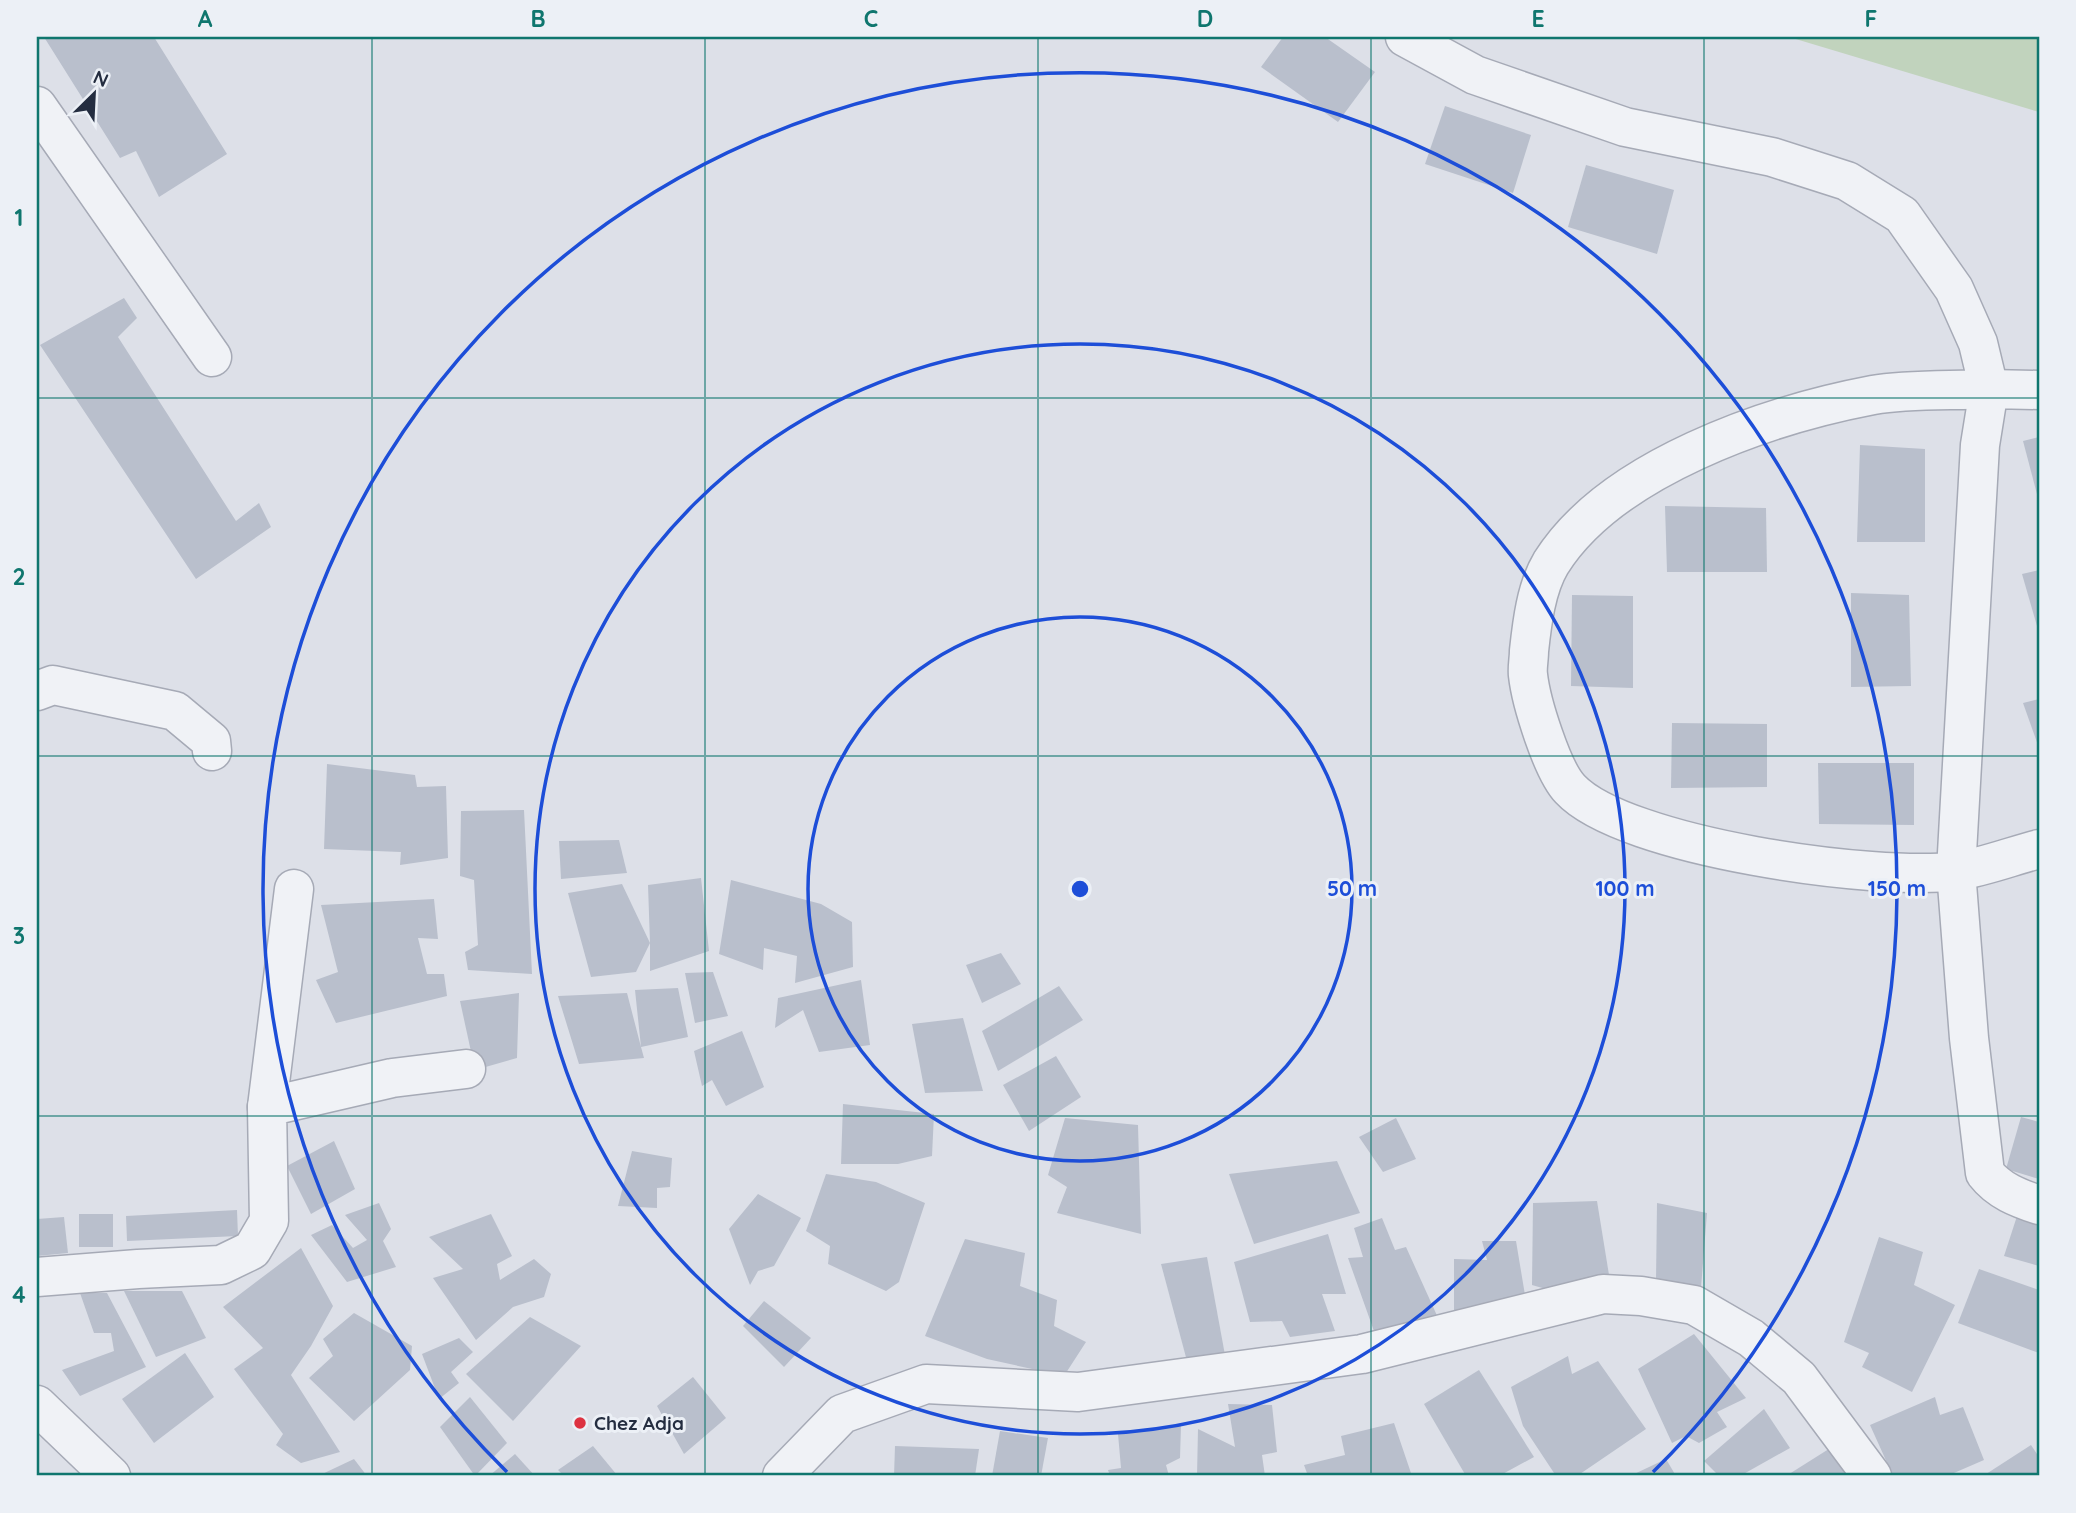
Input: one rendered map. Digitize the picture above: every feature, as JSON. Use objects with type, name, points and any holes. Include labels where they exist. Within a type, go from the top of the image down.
[{"type":"street","points":[[1405,37],[1475,75],[1625,127],[1772,158],[1847,181],[1902,215],[1954,289],[1978,343],[1989,389],[1980,445],[1956,871],[1969,1038],[1985,1173],[1993,1184],[2017,1198],[2039,1205]]},
{"type":"street","points":[[37,106],[212,357]]},
{"type":"street","points":[[2039,390],[1989,389],[1876,395],[1819,408],[1750,429],[1656,470],[1609,501],[1550,564],[1535,606],[1527,673],[1534,707],[1555,762],[1570,788],[1602,812],[1650,831],[1780,860],[1867,872],[1956,871],[2039,849]]},
{"type":"street","points":[[37,691],[53,685],[175,711],[211,741],[212,751]]},
{"type":"street","points":[[37,1278],[221,1265],[252,1250],[269,1221],[267,1107],[294,889]]},
{"type":"street","points":[[267,1107],[391,1078],[466,1069]]},
{"type":"street","points":[[782,1476],[842,1414],[926,1384],[1078,1392],[1362,1354],[1603,1294],[1641,1296],[1694,1305],[1751,1338],[1799,1378],[1872,1476]]},
{"type":"street","points":[[37,1405],[111,1476]]},
{"type":"green space","points":[[1789,37],[2039,37],[2039,112]]},
{"type":"building","points":[[44,37],[154,37],[227,154],[159,197],[136,151],[120,158]]},
{"type":"building","points":[[1283,37],[1325,37],[1375,72],[1338,122],[1261,67]]},
{"type":"building","points":[[1445,106],[1531,135],[1513,193],[1425,164]]},
{"type":"building","points":[[1586,165],[1674,190],[1657,254],[1568,227]]},
{"type":"building","points":[[124,298],[137,318],[118,337],[236,521],[259,503],[271,527],[196,579],[40,345]]},
{"type":"building","points":[[2039,437],[2039,498],[2038,498],[2023,441]]},
{"type":"building","points":[[1860,445],[1925,449],[1925,542],[1857,542]]},
{"type":"building","points":[[1665,506],[1766,508],[1767,572],[1667,572]]},
{"type":"building","points":[[2039,570],[2039,633],[2022,574]]},
{"type":"building","points":[[1851,593],[1909,595],[1911,686],[1851,687]]},
{"type":"building","points":[[1572,595],[1633,596],[1633,688],[1571,686]]},
{"type":"building","points":[[2039,699],[2039,748],[2023,703]]},
{"type":"building","points":[[1672,723],[1767,724],[1767,787],[1671,788]]},
{"type":"building","points":[[1818,763],[1914,763],[1914,825],[1819,824]]},
{"type":"building","points":[[327,764],[415,775],[417,787],[446,786],[448,858],[400,865],[401,852],[324,849]]},
{"type":"building","points":[[524,810],[532,974],[468,970],[465,952],[478,945],[474,880],[460,876],[461,811]]},
{"type":"building","points":[[619,840],[627,873],[561,879],[559,841]]},
{"type":"building","points":[[701,878],[709,951],[650,971],[648,885]]},
{"type":"building","points":[[731,880],[821,904],[852,922],[853,967],[795,983],[797,956],[764,948],[763,970],[719,954]]},
{"type":"building","points":[[622,884],[650,943],[636,972],[591,977],[568,893]]},
{"type":"building","points":[[434,899],[438,939],[418,938],[427,974],[444,974],[447,996],[336,1023],[316,980],[338,972],[321,905]]},
{"type":"building","points":[[1001,953],[1021,984],[982,1003],[966,965]]},
{"type":"building","points":[[713,972],[728,1016],[695,1023],[685,973]]},
{"type":"building","points":[[861,980],[870,1045],[819,1052],[803,1010],[775,1028],[778,998]]},
{"type":"building","points":[[1059,986],[1083,1020],[998,1071],[982,1031]]},
{"type":"building","points":[[678,988],[688,1037],[641,1047],[635,990]]},
{"type":"building","points":[[519,993],[517,1058],[475,1070],[460,1001]]},
{"type":"building","points":[[627,993],[644,1058],[579,1064],[558,996]]},
{"type":"building","points":[[963,1018],[983,1091],[925,1093],[912,1024]]},
{"type":"building","points":[[742,1031],[764,1087],[726,1106],[712,1080],[702,1086],[694,1051]]},
{"type":"building","points":[[1056,1056],[1081,1097],[1029,1131],[1003,1085]]},
{"type":"building","points":[[843,1104],[934,1114],[932,1156],[898,1164],[841,1164]]},
{"type":"building","points":[[2021,1117],[2039,1122],[2039,1179],[2006,1169]]},
{"type":"building","points":[[1065,1118],[1138,1125],[1141,1234],[1057,1213],[1067,1187],[1048,1175]]},
{"type":"building","points":[[1396,1118],[1416,1159],[1383,1172],[1359,1137]]},
{"type":"building","points":[[334,1141],[355,1189],[311,1214],[287,1166]]},
{"type":"building","points":[[632,1151],[672,1158],[670,1187],[657,1188],[657,1208],[618,1206]]},
{"type":"building","points":[[1337,1161],[1360,1213],[1254,1244],[1229,1174]]},
{"type":"building","points":[[826,1174],[876,1182],[925,1203],[899,1282],[886,1291],[828,1264],[830,1246],[806,1231]]},
{"type":"building","points":[[758,1194],[801,1218],[774,1266],[758,1271],[750,1285],[729,1229]]},
{"type":"building","points":[[1597,1201],[1610,1281],[1556,1292],[1532,1285],[1533,1203]]},
{"type":"building","points":[[379,1203],[391,1229],[383,1241],[396,1267],[347,1282],[311,1235],[332,1225],[353,1248],[367,1240],[345,1215]]},
{"type":"building","points":[[1657,1203],[1707,1213],[1701,1288],[1656,1281]]},
{"type":"building","points":[[237,1210],[238,1236],[127,1241],[126,1216]]},
{"type":"building","points":[[2018,1213],[2039,1219],[2039,1266],[2004,1256]]},
{"type":"building","points":[[79,1214],[113,1214],[113,1247],[79,1247]]},
{"type":"building","points":[[491,1214],[512,1256],[497,1264],[500,1280],[534,1259],[551,1274],[544,1297],[513,1307],[476,1340],[433,1278],[463,1269],[429,1237]]},
{"type":"building","points":[[64,1217],[68,1253],[37,1256],[37,1219]]},
{"type":"building","points":[[1382,1218],[1395,1250],[1406,1247],[1439,1320],[1375,1334],[1348,1258],[1363,1257],[1354,1228]]},
{"type":"building","points":[[1328,1234],[1346,1294],[1322,1294],[1335,1331],[1290,1337],[1282,1321],[1250,1322],[1234,1262]]},
{"type":"building","points":[[1879,1237],[1923,1252],[1914,1285],[1955,1305],[1912,1392],[1862,1367],[1869,1353],[1844,1342]]},
{"type":"building","points":[[965,1239],[1025,1253],[1020,1286],[1057,1300],[1054,1326],[1086,1342],[1064,1376],[987,1359],[925,1336]]},
{"type":"building","points":[[1482,1241],[1516,1241],[1525,1295],[1454,1319],[1454,1259],[1487,1260]]},
{"type":"building","points":[[301,1248],[333,1306],[291,1375],[340,1452],[301,1463],[276,1445],[283,1434],[234,1369],[263,1348],[223,1307]]},
{"type":"building","points":[[1207,1257],[1225,1355],[1187,1361],[1161,1264]]},
{"type":"building","points":[[1979,1269],[2039,1290],[2039,1353],[1958,1323]]},
{"type":"building","points":[[124,1291],[182,1291],[206,1338],[156,1357]]},
{"type":"building","points":[[80,1293],[107,1293],[146,1367],[80,1396],[62,1370],[114,1351],[111,1333],[94,1333]]},
{"type":"building","points":[[764,1301],[811,1338],[784,1367],[743,1326]]},
{"type":"building","points":[[354,1313],[412,1346],[410,1370],[354,1421],[309,1378],[333,1356],[323,1339]]},
{"type":"building","points":[[530,1317],[581,1346],[513,1421],[466,1374]]},
{"type":"building","points":[[1694,1334],[1746,1398],[1717,1412],[1727,1427],[1699,1443],[1686,1436],[1672,1443],[1638,1369]]},
{"type":"building","points":[[459,1338],[473,1352],[451,1372],[459,1383],[439,1399],[422,1354]]},
{"type":"building","points":[[185,1353],[214,1397],[154,1443],[122,1399]]},
{"type":"building","points":[[1568,1356],[1572,1374],[1598,1361],[1646,1429],[1577,1476],[1556,1476],[1523,1426],[1511,1387]]},
{"type":"building","points":[[1479,1370],[1534,1457],[1499,1476],[1466,1476],[1424,1404]]},
{"type":"building","points":[[693,1377],[726,1418],[684,1454],[657,1406]]},
{"type":"building","points":[[470,1397],[507,1443],[475,1476],[440,1427]]},
{"type":"building","points":[[1935,1397],[1940,1415],[1963,1407],[1984,1460],[1947,1476],[1893,1476],[1870,1425]]},
{"type":"building","points":[[1228,1404],[1272,1405],[1277,1452],[1262,1455],[1265,1476],[1197,1476],[1198,1429],[1235,1447]]},
{"type":"building","points":[[1764,1409],[1790,1448],[1740,1476],[1719,1476],[1704,1461]]},
{"type":"building","points":[[1394,1423],[1412,1476],[1308,1476],[1304,1465],[1345,1455],[1341,1436]]},
{"type":"building","points":[[1181,1425],[1180,1458],[1166,1465],[1169,1476],[1110,1476],[1108,1470],[1121,1468],[1118,1434]]},
{"type":"building","points":[[1000,1431],[1048,1438],[1041,1476],[992,1476]]},
{"type":"building","points":[[2031,1445],[2039,1457],[2039,1476],[1983,1476]]},
{"type":"building","points":[[593,1446],[617,1475],[564,1476],[558,1470]]},
{"type":"building","points":[[895,1446],[979,1449],[975,1476],[894,1476]]},
{"type":"building","points":[[1832,1447],[1853,1476],[1786,1476]]},
{"type":"building","points":[[515,1454],[535,1476],[489,1476]]},
{"type":"building","points":[[354,1459],[367,1476],[318,1476]]},
{"type":"building","points":[[1666,1459],[1676,1476],[1630,1476]]},
{"type":"place","name":"Chez Adja","points":[[580,1423]]}]
